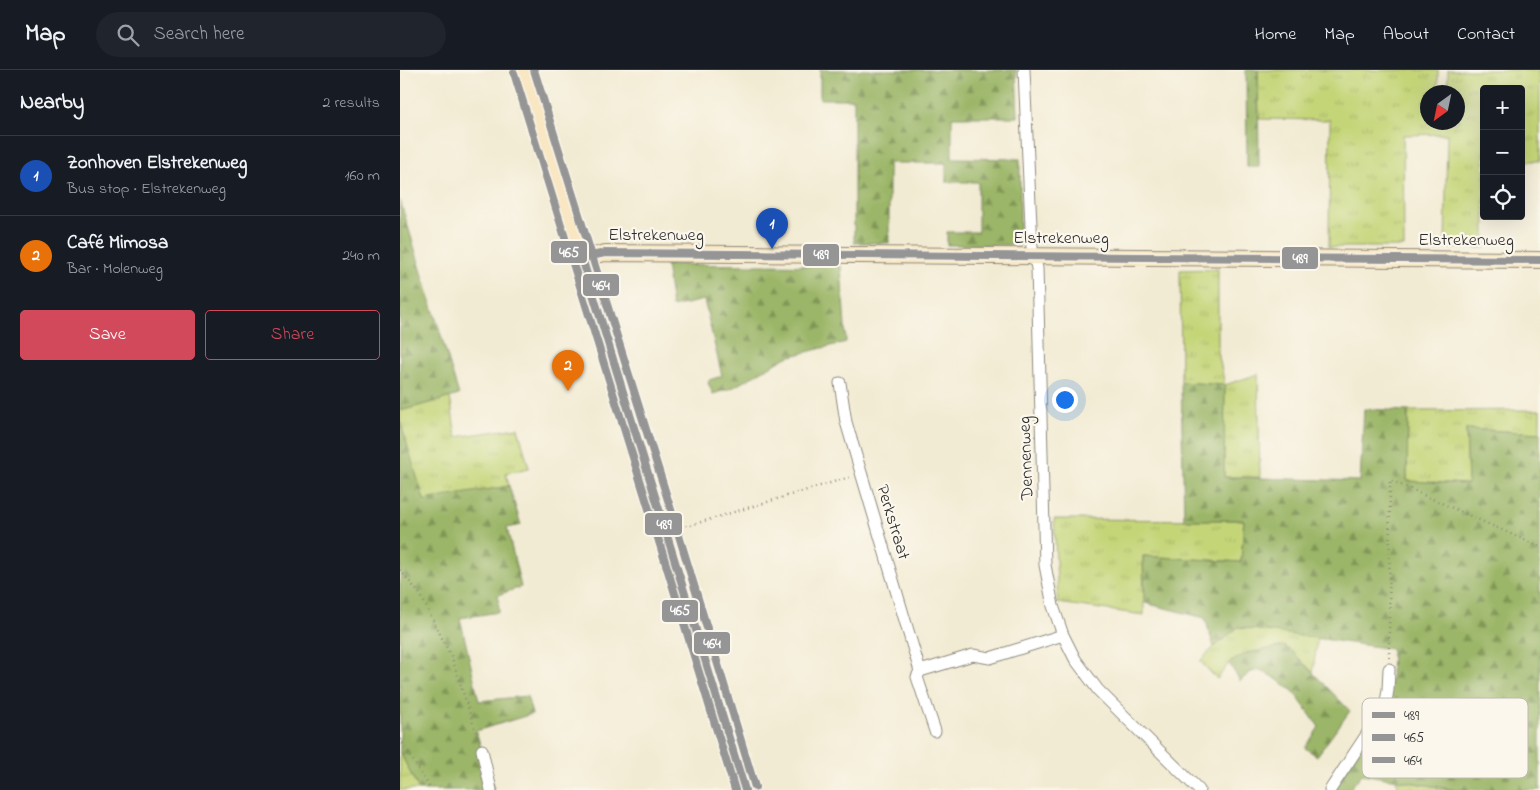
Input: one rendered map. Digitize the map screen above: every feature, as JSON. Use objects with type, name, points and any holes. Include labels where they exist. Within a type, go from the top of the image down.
[{"type":"street","points":[[524,70],[745,790]]},
{"type":"street","name":"Dennenweg","points":[[1024,70],[1032,248],[1037,268],[1045,565],[1053,606],[1063,635],[1075,658],[1098,690],[1192,788]]},
{"type":"street","name":"Elstrekenweg","points":[[582,258],[605,253],[1540,260]]},
{"type":"street","name":"Perkstraat","points":[[840,383],[846,422],[920,671],[917,677],[936,731]]},
{"type":"street","points":[[920,671],[973,655],[990,658],[1063,635]]},
{"type":"street","points":[[1387,698],[1389,669]]},
{"type":"street","points":[[1330,790],[1362,742]]},
{"type":"street","points":[[482,750],[491,790]]},
{"type":"path","points":[[667,532],[861,474]]},
{"type":"path","points":[[1389,669],[1390,480],[1540,547]]},
{"type":"path","points":[[400,570],[420,594],[452,658],[482,750]]},
{"type":"path","points":[[400,739],[431,790]]},
{"type":"green space","points":[[820,70],[1016,70],[1018,117],[952,117],[952,158],[1020,159],[1020,245],[947,245],[947,232],[978,232],[978,182],[946,182],[946,163],[889,163],[889,243],[854,243],[854,99],[820,99]]},
{"type":"green space","points":[[1246,70],[1258,70],[1259,167],[1247,167]]},
{"type":"green space","points":[[1258,70],[1438,70],[1438,85],[1420,85],[1420,130],[1465,130],[1465,85],[1448,85],[1448,70],[1540,70],[1540,161],[1525,161],[1525,85],[1480,85],[1480,220],[1485,220],[1485,248],[1445,248],[1447,134],[1403,135],[1404,247],[1329,247],[1330,120],[1259,119]]},
{"type":"green space","points":[[400,200],[459,395],[400,411]]},
{"type":"green space","points":[[666,264],[841,266],[846,342],[787,357],[732,388],[713,394],[708,383],[709,380],[722,376],[704,300],[672,307]]},
{"type":"green space","points":[[1218,269],[1218,352],[1225,385],[1181,382],[1180,270]]},
{"type":"green space","points":[[1258,374],[1260,477],[1224,477],[1225,385]]},
{"type":"green space","points":[[1181,382],[1225,385],[1224,477],[1360,481],[1364,409],[1408,411],[1407,481],[1468,484],[1466,429],[1540,433],[1540,790],[1456,790],[1386,778],[1528,778],[1528,698],[1386,698],[1391,680],[1392,649],[1238,627],[1214,647],[1205,618],[1145,603],[1143,556],[1241,562],[1244,520],[1184,520]]},
{"type":"green space","points":[[450,397],[456,437],[518,428],[529,468],[506,473],[509,486],[424,501],[400,421],[400,411]]},
{"type":"green space","points":[[1540,410],[1540,433],[1466,429],[1468,484],[1407,481],[1408,411]]},
{"type":"green space","points":[[400,421],[424,500],[509,486],[521,525],[507,528],[521,587],[498,595],[499,612],[460,618],[479,701],[527,696],[532,714],[476,731],[494,790],[419,790],[400,752]]},
{"type":"green space","points":[[1054,519],[1244,520],[1241,562],[1143,556],[1144,615],[1058,603]]},
{"type":"green space","points":[[1238,627],[1317,638],[1313,673],[1294,653],[1229,663],[1217,679],[1200,661]]},
{"type":"green space","points":[[1284,646],[1294,653],[1350,711],[1317,756],[1305,748],[1319,727],[1293,691],[1260,670],[1251,672],[1240,681],[1229,663],[1247,653]]},
{"type":"green space","points":[[1362,746],[1362,774],[1349,790],[1333,790]]},
{"type":"green space","points":[[400,752],[419,790],[400,790]]},
{"type":"green space","points":[[1396,780],[1456,790],[1400,790]]},
{"type":"transit line","name":"464","points":[[534,70],[755,787]]},
{"type":"transit line","name":"465","points":[[514,73],[735,790]]},
{"type":"transit line","name":"489","points":[[582,258],[605,253],[1540,260]]},
{"type":"transit line","name":"489","points":[[582,258],[745,790]]},
{"type":"place","name":"Zonhoven Elstrekenweg","points":[[772,249]]},
{"type":"place","name":"Café Mimosa","points":[[568,391]]}]
